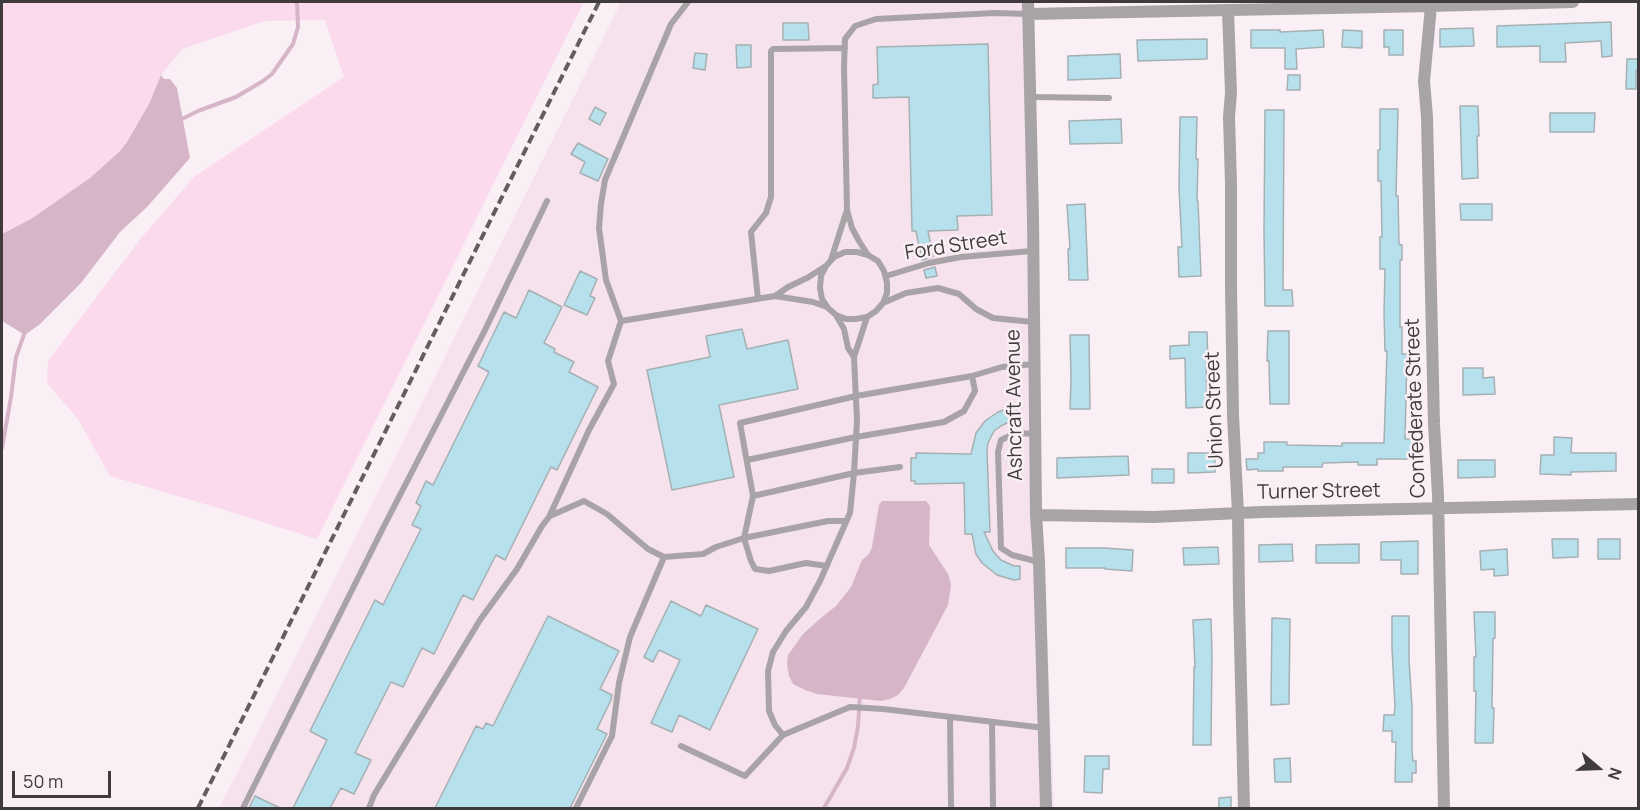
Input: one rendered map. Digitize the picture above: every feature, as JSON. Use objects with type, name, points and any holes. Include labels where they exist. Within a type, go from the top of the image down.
[{"type":"street","points":[[1028,8],[1228,10],[1573,2]]},
{"type":"street","name":"Confederate Street","points":[[1431,6],[1424,81],[1427,117],[1438,509],[1444,808]]},
{"type":"street","name":"Ashcraft Avenue","points":[[1028,8],[1036,515],[1046,808]]},
{"type":"street","name":"Union Street","points":[[1228,10],[1231,93],[1229,117],[1233,415],[1238,514],[1244,808]]},
{"type":"street","name":"Turner Street","points":[[1036,515],[1154,517],[1638,504]]},
{"type":"lane","points":[[369,808],[374,795],[480,620],[518,569],[549,517],[589,430],[614,384],[608,361],[621,321],[606,280],[599,228],[605,180],[671,24],[688,2]]},
{"type":"lane","points":[[868,255],[852,228],[847,210],[845,39],[855,26],[876,19],[995,13],[1028,8]]},
{"type":"lane","points":[[758,299],[751,232],[766,213],[771,197],[770,54],[773,49],[845,48]]},
{"type":"lane","points":[[1030,98],[1109,98]]},
{"type":"lane","points":[[243,808],[485,330],[547,201]]},
{"type":"lane","points":[[847,210],[821,276],[820,288],[822,298],[844,329],[848,348],[854,357]]},
{"type":"lane","name":"Ford Street","points":[[886,276],[929,263],[961,257],[1032,251]]},
{"type":"lane","points":[[776,296],[845,252],[857,252],[878,261],[887,283],[883,303],[867,317],[856,320],[836,315]]},
{"type":"lane","points":[[883,303],[906,293],[938,288],[959,294],[976,309],[993,318],[1034,322]]},
{"type":"lane","points":[[621,321],[776,296],[813,302],[828,308]]},
{"type":"lane","points":[[783,735],[775,725],[769,711],[768,671],[773,652],[786,631],[806,607],[850,513],[857,420],[854,357],[867,317]]},
{"type":"lane","points":[[827,566],[806,563],[769,571],[755,569],[744,538],[753,496],[740,423],[856,396],[972,376],[1002,367],[1034,364]]},
{"type":"lane","points":[[747,460],[856,437],[944,422],[964,411],[975,391],[972,376]]},
{"type":"lane","points":[[1035,434],[1016,433],[1001,440],[998,452],[1001,548],[1012,555],[1039,562]]},
{"type":"lane","points":[[753,496],[854,473],[900,467]]},
{"type":"lane","points":[[549,517],[584,501],[607,514],[648,549],[664,557],[703,554],[744,538],[828,521],[846,521]]},
{"type":"lane","points":[[576,808],[612,736],[619,683],[630,638],[664,557]]},
{"type":"lane","points":[[681,746],[745,776],[783,735],[850,708],[883,709],[1045,728]]},
{"type":"lane","points":[[950,717],[951,808]]},
{"type":"lane","points":[[992,722],[993,808]]},
{"type":"shaded area","points":[[2,2],[584,2],[317,539],[110,476],[78,419],[47,383],[48,361],[142,237],[194,177],[344,77],[325,20],[264,21],[182,49],[161,75],[150,102],[120,151],[90,178],[31,219],[2,234]]},
{"type":"shaded area","points":[[621,2],[1023,2],[1054,808],[219,808]]},
{"type":"shaded area","points":[[161,75],[164,79],[170,79],[177,88],[190,158],[147,207],[120,232],[81,283],[40,324],[25,335],[2,321],[2,234],[31,219],[90,178],[120,151],[150,102]]},
{"type":"shaded area","points":[[882,501],[926,501],[930,506],[929,545],[948,574],[951,584],[948,605],[904,688],[898,695],[881,701],[817,694],[805,690],[793,684],[789,676],[788,655],[803,634],[836,606],[851,587],[862,560],[869,554],[872,547],[879,505]]},
{"type":"building","points":[[1611,22],[1612,56],[1602,57],[1601,41],[1565,43],[1566,62],[1540,62],[1540,46],[1497,47],[1497,26]]},
{"type":"building","points":[[783,23],[808,23],[809,40],[783,40]]},
{"type":"building","points":[[1473,28],[1474,46],[1440,47],[1440,29]]},
{"type":"building","points":[[1251,30],[1280,30],[1280,32],[1323,30],[1324,47],[1296,49],[1297,69],[1285,69],[1285,48],[1251,48]]},
{"type":"building","points":[[1343,30],[1362,31],[1362,48],[1342,47]]},
{"type":"building","points":[[1384,30],[1403,30],[1403,55],[1389,55],[1389,47],[1384,47]]},
{"type":"building","points":[[1207,39],[1207,59],[1138,61],[1137,40]]},
{"type":"building","points":[[988,44],[992,215],[957,216],[958,230],[928,231],[933,257],[922,260],[916,231],[912,231],[909,97],[873,98],[873,85],[878,84],[877,47]]},
{"type":"building","points":[[736,45],[751,45],[751,67],[737,68]]},
{"type":"building","points":[[695,53],[707,54],[705,70],[693,68]]},
{"type":"building","points":[[1120,54],[1121,78],[1068,80],[1068,56]]},
{"type":"building","points":[[1627,59],[1638,59],[1636,89],[1626,89]]},
{"type":"building","points":[[1288,75],[1300,75],[1300,90],[1287,90]]},
{"type":"building","points":[[1460,106],[1478,106],[1478,178],[1462,179]]},
{"type":"building","points":[[595,107],[606,113],[600,125],[589,119]]},
{"type":"building","points":[[1380,109],[1398,109],[1396,196],[1398,196],[1399,244],[1402,245],[1400,327],[1402,327],[1402,354],[1407,354],[1405,439],[1414,439],[1414,459],[1377,459],[1377,465],[1358,465],[1358,462],[1323,463],[1322,467],[1283,467],[1283,471],[1247,470],[1246,459],[1258,459],[1258,453],[1264,453],[1264,442],[1287,442],[1287,445],[1342,446],[1342,443],[1384,443],[1387,351],[1385,351],[1384,313],[1385,269],[1380,269],[1380,237],[1382,237],[1378,150],[1380,150]]},
{"type":"building","points":[[1265,110],[1284,110],[1283,290],[1292,290],[1293,306],[1265,306]]},
{"type":"building","points":[[1550,113],[1595,113],[1594,132],[1550,132]]},
{"type":"building","points":[[1180,117],[1197,117],[1197,201],[1201,276],[1179,277],[1178,247],[1182,247],[1179,188]]},
{"type":"building","points":[[1121,119],[1122,143],[1070,144],[1069,121]]},
{"type":"building","points":[[578,143],[608,159],[598,181],[580,173],[585,162],[571,154]]},
{"type":"building","points":[[1085,204],[1088,280],[1069,280],[1068,249],[1070,249],[1067,205]]},
{"type":"building","points":[[1460,204],[1492,204],[1492,220],[1461,220]]},
{"type":"building","points":[[935,267],[937,276],[926,278],[924,270]]},
{"type":"building","points":[[580,271],[597,279],[590,296],[595,298],[587,315],[564,305]]},
{"type":"building","points":[[529,290],[562,307],[544,343],[555,349],[554,352],[574,362],[569,372],[598,387],[557,470],[551,467],[505,560],[496,555],[473,600],[463,595],[434,654],[422,648],[403,687],[391,682],[355,753],[371,760],[354,794],[341,788],[330,808],[293,808],[327,740],[310,731],[375,600],[383,605],[421,529],[412,525],[421,506],[416,503],[426,481],[433,485],[489,372],[478,366],[504,312],[516,318]]},
{"type":"building","points":[[742,329],[747,349],[788,340],[798,389],[719,405],[734,477],[672,490],[647,370],[710,357],[706,336]]},
{"type":"building","points":[[1268,331],[1289,331],[1289,404],[1270,404],[1269,361],[1267,361]]},
{"type":"building","points":[[1189,332],[1207,332],[1207,407],[1186,408],[1185,358],[1170,359],[1170,346],[1189,345]]},
{"type":"building","points":[[1070,335],[1089,335],[1090,409],[1070,409]]},
{"type":"building","points":[[1463,368],[1483,368],[1483,378],[1494,377],[1495,394],[1463,395]]},
{"type":"building","points":[[1017,407],[1016,421],[1007,423],[994,431],[988,443],[990,532],[984,532],[993,551],[1001,560],[1014,566],[1020,566],[1020,579],[1014,580],[997,575],[982,563],[976,554],[972,534],[965,534],[964,483],[915,484],[915,481],[911,481],[911,458],[916,458],[916,453],[971,454],[976,433],[985,421],[998,412]]},
{"type":"building","points":[[1554,437],[1572,438],[1571,453],[1616,453],[1616,471],[1571,472],[1571,475],[1540,474],[1541,455],[1554,455]]},
{"type":"building","points":[[1188,453],[1215,453],[1215,472],[1188,473]]},
{"type":"building","points":[[1128,456],[1129,475],[1057,478],[1057,458]]},
{"type":"building","points":[[1458,460],[1495,460],[1495,477],[1458,478]]},
{"type":"building","points":[[1152,469],[1174,469],[1174,483],[1152,483]]},
{"type":"building","points":[[1552,539],[1578,539],[1578,557],[1553,558]]},
{"type":"building","points":[[1598,539],[1620,539],[1620,559],[1598,559]]},
{"type":"building","points":[[1418,541],[1418,574],[1401,574],[1401,560],[1381,560],[1381,542]]},
{"type":"building","points":[[1292,544],[1293,561],[1259,562],[1259,545]]},
{"type":"building","points":[[1359,544],[1359,563],[1316,563],[1316,545]]},
{"type":"building","points":[[1218,547],[1219,564],[1184,565],[1183,548]]},
{"type":"building","points":[[1066,548],[1133,550],[1132,571],[1066,568]]},
{"type":"building","points":[[1507,549],[1508,575],[1494,576],[1494,569],[1481,570],[1480,551]]},
{"type":"building","points":[[671,601],[701,616],[706,605],[758,629],[710,730],[679,715],[672,732],[651,723],[680,660],[659,650],[653,662],[644,657]]},
{"type":"building","points":[[1474,612],[1495,612],[1493,743],[1475,743]]},
{"type":"building","points":[[548,616],[619,651],[600,689],[612,695],[597,729],[607,734],[570,808],[435,808],[476,726],[483,729],[486,723],[493,726]]},
{"type":"building","points":[[1392,616],[1409,616],[1412,751],[1413,761],[1416,761],[1416,773],[1412,773],[1412,782],[1395,782],[1396,742],[1392,742],[1392,731],[1383,731],[1384,715],[1394,715],[1395,707]]},
{"type":"building","points":[[1272,618],[1290,619],[1289,704],[1271,705]]},
{"type":"building","points":[[1211,619],[1211,745],[1193,745],[1195,667],[1193,620]]},
{"type":"building","points":[[1085,756],[1109,756],[1109,769],[1103,769],[1102,793],[1084,792]]},
{"type":"building","points":[[1290,758],[1291,782],[1275,782],[1274,759]]},
{"type":"building","points":[[255,796],[280,808],[249,808]]},
{"type":"building","points":[[1231,797],[1231,808],[1219,808],[1219,798]]},
{"type":"waterway","points":[[177,118],[182,119],[236,97],[272,74],[293,44],[298,27],[297,2]]},
{"type":"waterway","points":[[2,448],[16,357],[25,332]]},
{"type":"waterway","points":[[824,808],[847,768],[854,748],[860,694]]},
{"type":"railway","points":[[198,808],[599,2]]}]
